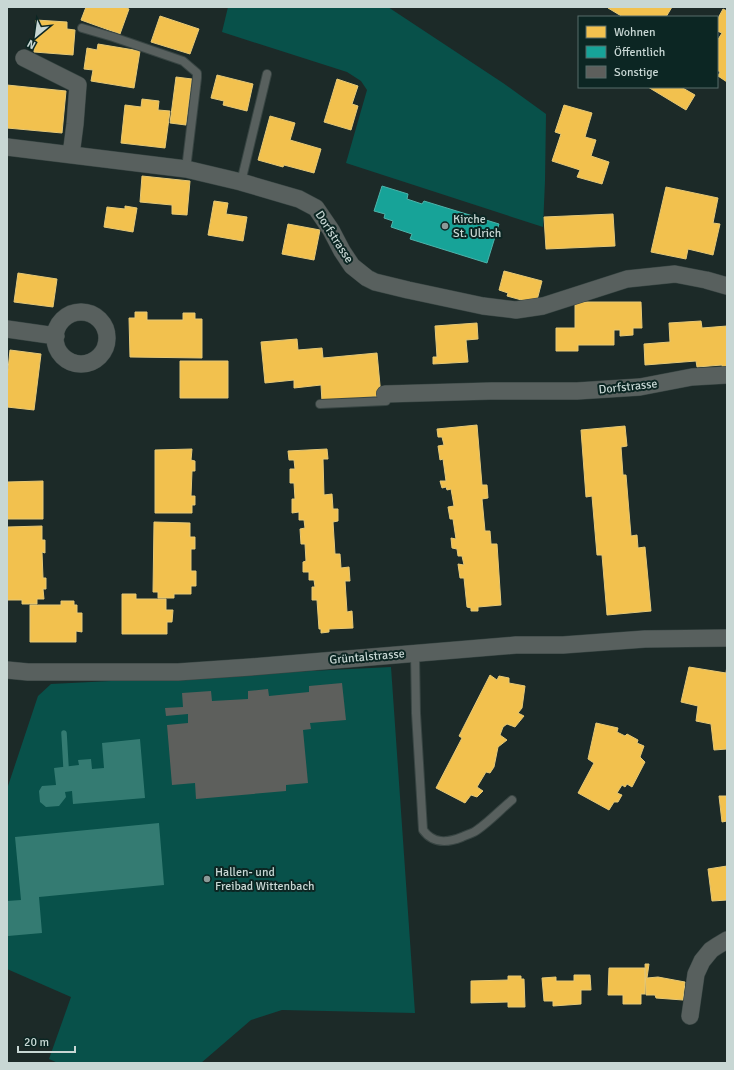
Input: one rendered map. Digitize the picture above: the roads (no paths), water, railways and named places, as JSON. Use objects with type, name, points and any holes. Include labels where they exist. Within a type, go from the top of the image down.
[{"type":"street","points":[[24,58],[78,85],[71,155]]},
{"type":"street","name":"Dorfstrasse","points":[[7,147],[186,169],[241,182],[299,199],[316,208],[352,266],[367,278],[375,282],[408,290],[483,306],[516,310],[544,306],[627,279],[676,274],[727,286]]},
{"type":"street","points":[[7,329],[56,336]]},
{"type":"street","name":"Dorfstrasse","points":[[384,394],[491,391],[577,391],[640,387],[692,377],[727,375]]},
{"type":"street","name":"Grüntalstrasse","points":[[7,670],[28,672],[178,672],[516,645],[563,645],[645,639],[727,638]]},
{"type":"street","points":[[690,1016],[696,974],[702,961],[712,950],[727,940]]},
{"type":"lane","points":[[82,28],[183,61],[197,73],[186,169]]},
{"type":"lane","points":[[241,182],[267,74]]},
{"type":"lane","points":[[320,404],[386,401],[384,394]]},
{"type":"lane","points":[[415,654],[416,720],[423,830],[432,838],[442,842],[456,839],[474,832],[512,800]]},
{"type":"waterway","points":[[64,733],[66,767]]},
{"type":"place","name":"Kirche St. Ulrich","points":[[445,226]]},
{"type":"place","name":"Hallen- und Freibad Wittenbach","points":[[207,879]]}]
